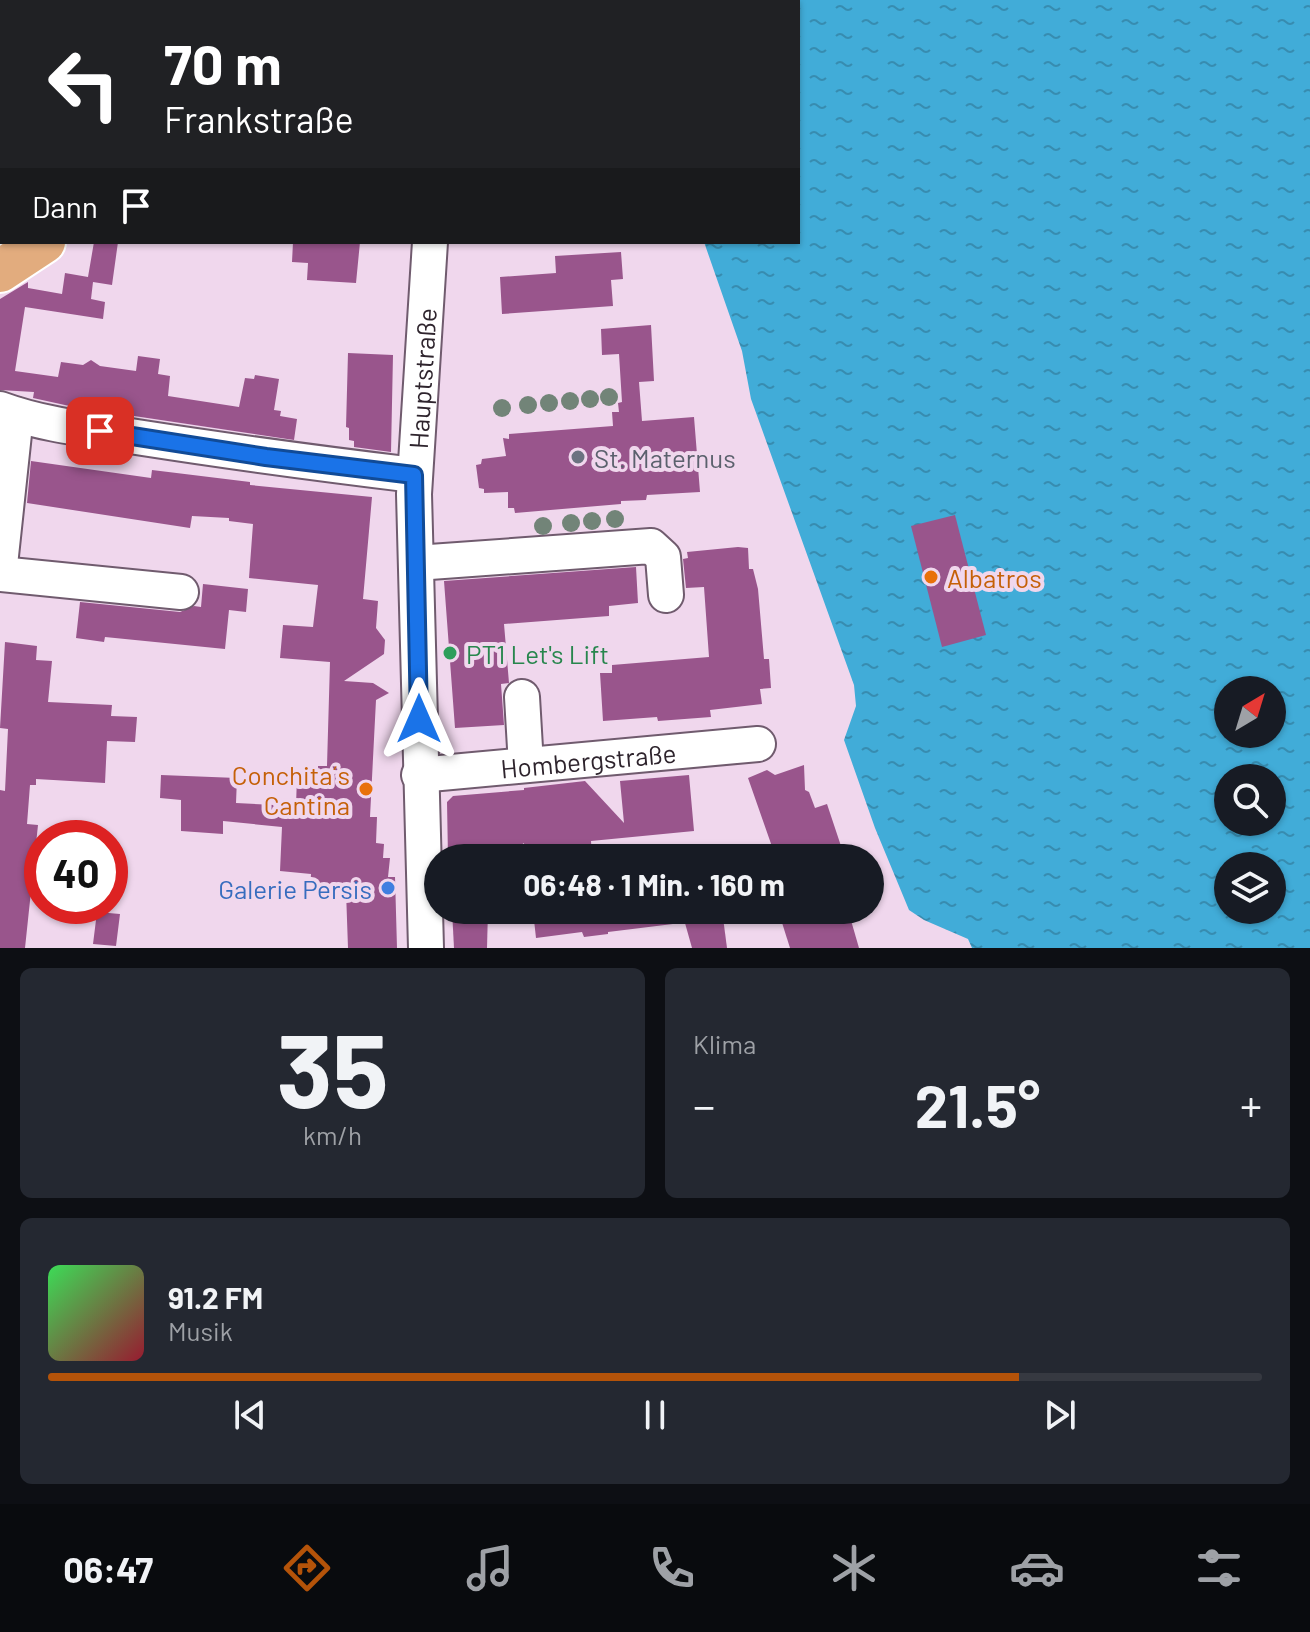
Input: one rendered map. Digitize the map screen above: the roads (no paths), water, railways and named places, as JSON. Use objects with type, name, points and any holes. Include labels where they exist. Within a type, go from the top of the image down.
[{"type":"main road","points":[[0,271],[41,244]]},
{"type":"street","name":"Hauptstraße","points":[[426,948],[419,775],[414,475],[430,244]]},
{"type":"street","points":[[0,565],[8,412],[46,423],[266,457],[414,475]]},
{"type":"street","points":[[416,563],[651,546],[663,557],[666,595]]},
{"type":"street","points":[[0,574],[181,592]]},
{"type":"street","points":[[522,697],[526,765]]},
{"type":"street","name":"Hombergstraße","points":[[419,775],[758,744]]},
{"type":"water","points":[[800,0],[1310,0],[1310,948],[972,948],[968,939],[909,910],[875,828],[844,740],[856,706],[854,685],[751,399],[742,351],[705,244],[800,244]]},
{"type":"place","name":"St. Maternus","points":[[578,457]]},
{"type":"place","name":"Albatros","points":[[931,577]]},
{"type":"place","name":"PT1 Let's Lift","points":[[450,653]]},
{"type":"place","name":"Conchita´s Cantina","points":[[366,789]]},
{"type":"place","name":"Galerie Persis","points":[[388,888]]}]
